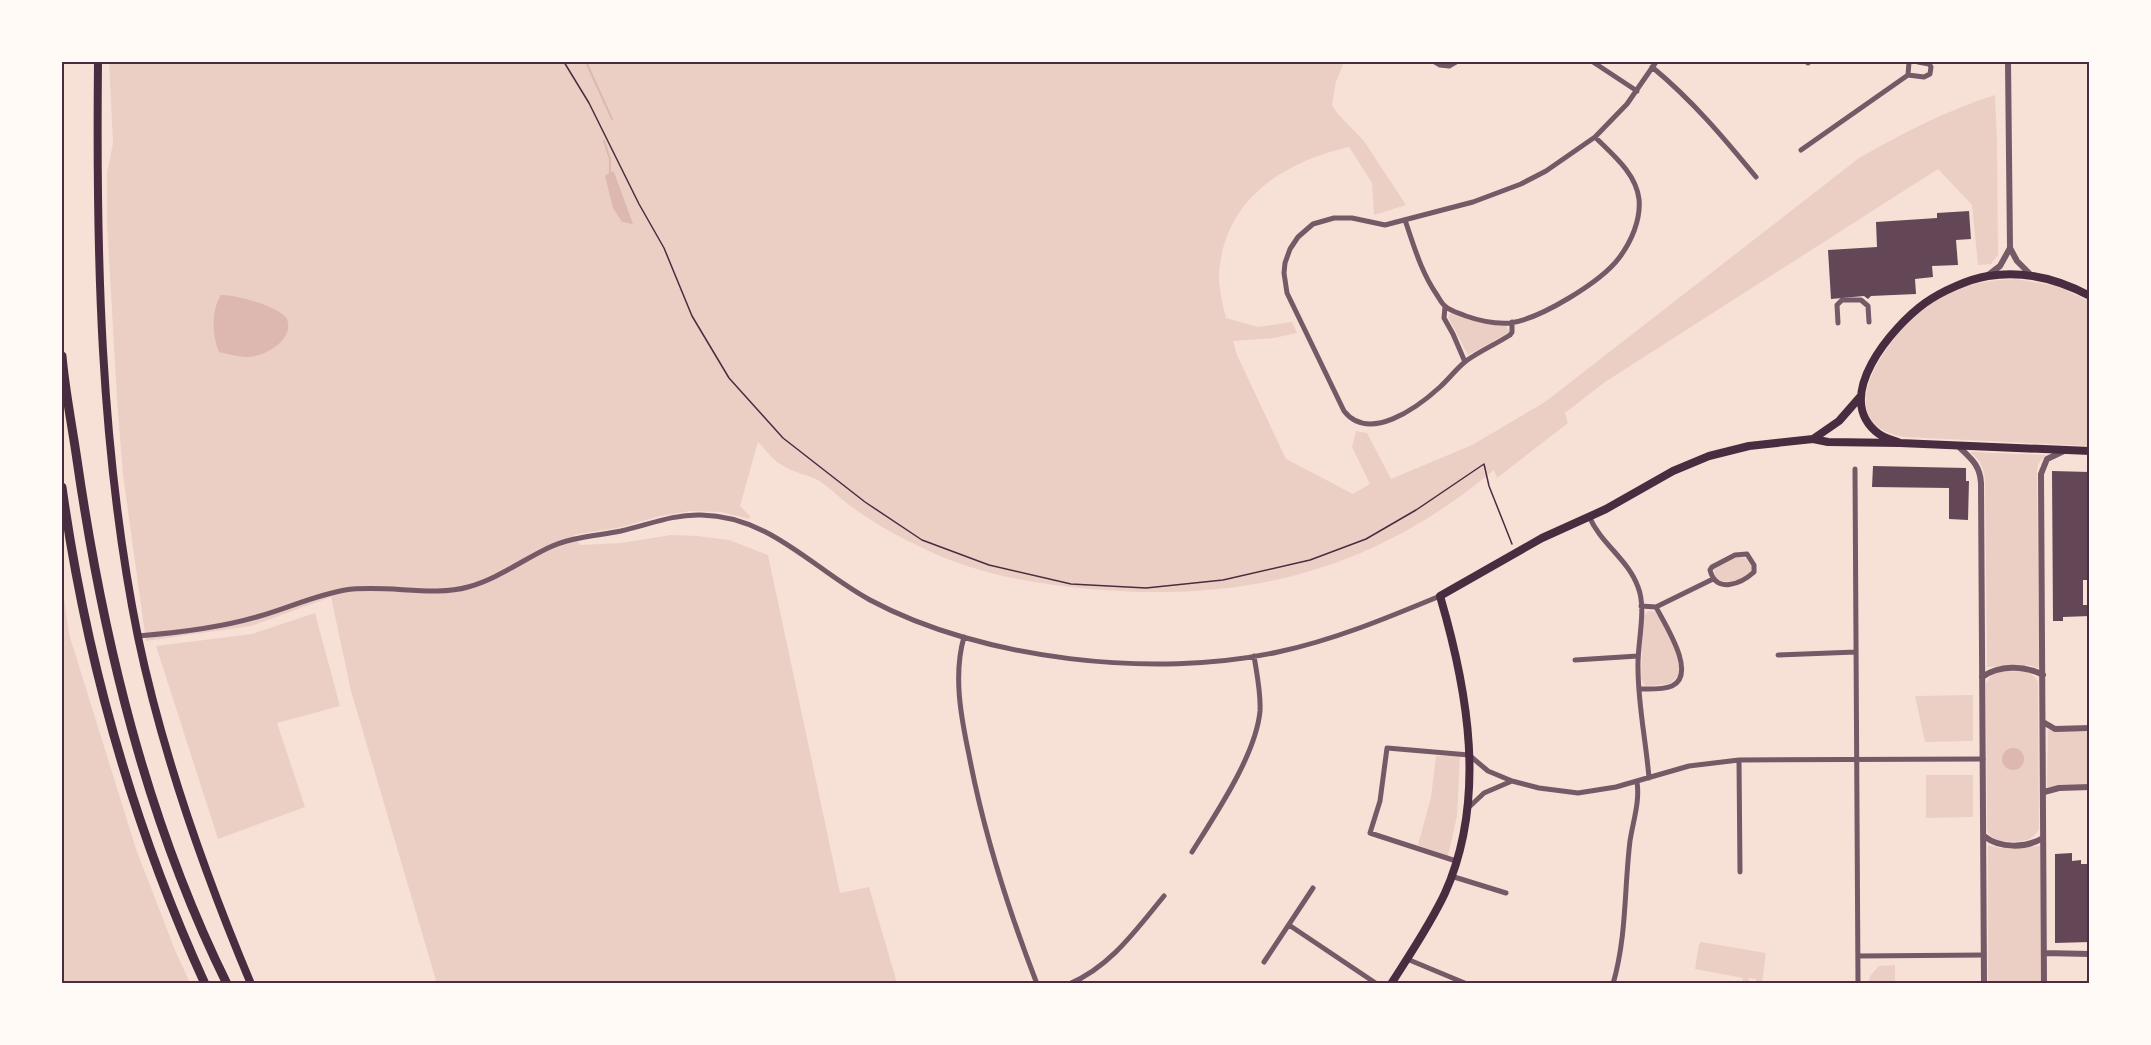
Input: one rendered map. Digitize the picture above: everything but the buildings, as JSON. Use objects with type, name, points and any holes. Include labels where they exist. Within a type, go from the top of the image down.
[{"type":"highway","points":[[62,356],[98,592],[129,720],[181,876],[227,984]]},
{"type":"highway","points":[[62,487],[80,601],[118,752],[155,864],[205,984]]},
{"type":"main road","points":[[98,62],[101,274],[106,406],[120,529],[138,636],[165,747],[197,847],[250,984]]},
{"type":"main road","points":[[1813,439],[1839,422],[1860,397],[1874,360],[1906,318],[1946,291],[1987,276],[2031,275],[2067,285],[2090,296]]},
{"type":"main road","points":[[1860,397],[1863,412],[1874,430],[1900,443]]},
{"type":"main road","points":[[1391,984],[1432,919],[1451,876],[1467,809],[1469,755],[1462,679],[1440,596],[1551,533],[1629,496],[1673,471],[1708,456],[1749,446],[1813,439],[1828,442],[2090,451]]},
{"type":"street","points":[[1435,62],[1449,66],[1456,62]]},
{"type":"street","points":[[1593,62],[1637,92]]},
{"type":"street","points":[[1908,75],[1909,62]]},
{"type":"street","points":[[1801,150],[1908,75],[1924,77],[1930,74],[1929,64],[1918,62]]},
{"type":"street","points":[[2008,62],[2010,248],[2017,261],[2031,275]]},
{"type":"street","points":[[1512,322],[1510,335],[1465,362],[1440,387],[1410,409],[1376,425],[1361,424],[1344,411],[1291,303],[1285,284],[1285,263],[1290,249],[1304,230],[1313,224],[1334,218],[1352,218],[1385,225],[1473,202],[1521,184],[1546,171],[1595,137],[1637,92],[1654,64],[1703,113],[1756,177]]},
{"type":"street","points":[[1406,220],[1422,270],[1445,307],[1478,320],[1500,323],[1534,316],[1582,289],[1608,269],[1619,259],[1636,226],[1639,199],[1636,188],[1623,165],[1595,137]]},
{"type":"street","points":[[1987,276],[2000,266],[2010,248]]},
{"type":"street","points":[[1838,322],[1837,305],[1842,300],[1861,300],[1868,306],[1869,322]]},
{"type":"street","points":[[1445,307],[1444,318],[1465,362]]},
{"type":"street","points":[[1958,446],[1973,459],[1981,474],[1984,984]]},
{"type":"street","points":[[2044,984],[2042,474],[2047,459],[2068,450]]},
{"type":"street","points":[[1854,469],[1858,984]]},
{"type":"street","points":[[138,636],[257,617],[343,590],[376,587],[464,589],[493,579],[519,562],[571,539],[621,531],[674,516],[699,514],[742,521],[781,539],[868,599],[923,624],[964,637],[1019,650],[1102,661],[1174,663],[1254,657],[1346,633],[1440,596]]},
{"type":"street","points":[[1589,516],[1596,530],[1624,562],[1636,581],[1641,597],[1639,689],[1649,778]]},
{"type":"street","points":[[1747,554],[1755,568],[1749,577],[1729,586],[1713,579],[1710,570],[1712,567],[1736,555],[1747,554]]},
{"type":"street","points":[[1641,606],[1656,607],[1713,579]]},
{"type":"street","points":[[1639,689],[1666,687],[1678,682],[1681,678],[1682,665],[1677,650],[1656,607]]},
{"type":"street","points":[[964,637],[959,658],[960,704],[977,798],[1004,894],[1037,984]]},
{"type":"street","points":[[1778,655],[1856,652]]},
{"type":"street","points":[[1575,660],[1638,656]]},
{"type":"street","points":[[1192,852],[1242,765],[1256,729],[1260,700],[1254,657]]},
{"type":"street","points":[[1982,677],[1998,669],[2027,668],[2043,675]]},
{"type":"street","points":[[2043,722],[2055,729],[2090,728]]},
{"type":"street","points":[[1456,861],[1370,833],[1380,801],[1387,748],[1469,755],[1488,771],[1512,781],[1539,788],[1578,793],[1637,782],[1689,766],[1739,760],[1983,759]]},
{"type":"street","points":[[1739,760],[1740,872]]},
{"type":"street","points":[[1467,809],[1491,789],[1512,781]]},
{"type":"street","points":[[1613,984],[1624,939],[1630,841],[1638,798],[1637,782]]},
{"type":"street","points":[[2044,792],[2059,788],[2090,788]]},
{"type":"street","points":[[1984,837],[1999,844],[2028,844],[2043,838]]},
{"type":"street","points":[[1451,876],[1506,892]]},
{"type":"street","points":[[1264,962],[1313,888]]},
{"type":"street","points":[[1069,984],[1108,960],[1130,938],[1164,896]]},
{"type":"street","points":[[1289,925],[1377,984]]},
{"type":"street","points":[[2044,953],[2090,954]]},
{"type":"street","points":[[1858,956],[1984,955]]},
{"type":"street","points":[[1407,959],[1467,984]]},
{"type":"path","points":[[564,62],[589,103],[639,204],[667,254],[692,316],[729,378],[783,438],[865,502],[922,540],[989,565],[1071,584],[1146,588],[1223,580],[1310,561],[1366,539],[1416,510],[1484,464],[1489,486],[1516,553]]},
{"type":"shaded area","points":[[109,62],[1344,62],[1336,82],[1332,105],[1364,141],[1406,205],[1374,215],[1372,183],[1349,147],[1324,154],[1279,175],[1260,189],[1244,206],[1231,227],[1223,250],[1219,277],[1226,318],[1258,327],[1292,322],[1297,333],[1274,338],[1233,341],[1237,355],[1286,459],[1353,494],[1370,484],[1352,447],[1356,431],[1367,433],[1391,479],[1472,445],[1545,402],[1859,158],[1925,123],[1995,95],[1998,255],[1991,264],[1978,265],[1972,205],[1938,169],[1605,382],[1565,413],[1568,423],[1497,478],[1494,470],[1448,505],[1402,533],[1354,556],[1305,573],[1254,584],[1202,591],[1147,592],[1090,589],[1033,582],[976,569],[940,556],[882,527],[849,505],[821,482],[780,464],[758,442],[740,506],[750,516],[749,519],[721,512],[691,511],[660,516],[622,527],[574,535],[580,545],[621,543],[671,535],[698,536],[729,540],[768,555],[840,893],[869,887],[897,983],[437,984],[351,691],[331,597],[251,626],[146,641],[123,475],[117,399],[107,223],[107,173],[113,143]]},
{"type":"shaded area","points":[[614,172],[633,224],[622,222],[613,208],[605,176]]},
{"type":"shaded area","points":[[2015,279],[2057,286],[2089,301],[2089,446],[1904,437],[1883,430],[1870,418],[1866,404],[1868,387],[1874,370],[1895,337],[1912,319],[1936,300],[1963,287]]},
{"type":"shaded area","points":[[221,295],[257,302],[283,314],[287,319],[287,334],[269,351],[255,356],[219,352],[214,323],[215,308]]},
{"type":"shaded area","points":[[1451,313],[1489,325],[1506,326],[1509,331],[1468,355],[1448,317]]},
{"type":"shaded area","points":[[1972,452],[2046,455],[2038,464],[2037,471],[2039,667],[2037,668],[2028,665],[1987,667],[1985,479],[1981,464]]},
{"type":"shaded area","points":[[1737,557],[1748,558],[1752,567],[1751,573],[1729,582],[1715,578],[1714,569]]},
{"type":"shaded area","points":[[62,583],[69,634],[136,849],[190,983],[62,983]]},
{"type":"shaded area","points":[[1649,611],[1656,612],[1660,618],[1675,650],[1679,675],[1670,684],[1647,686],[1641,678],[1643,616]]},
{"type":"shaded area","points":[[315,613],[340,706],[277,723],[305,807],[218,839],[156,646],[252,634]]},
{"type":"shaded area","points":[[1998,672],[2026,672],[2035,677],[2038,682],[2039,828],[2032,837],[2021,841],[1995,840],[1988,833],[1987,828],[1986,684],[1990,677]]},
{"type":"shaded area","points":[[1973,695],[1973,741],[1925,742],[1915,696]]},
{"type":"shaded area","points":[[2048,730],[2089,732],[2089,785],[2047,787]]},
{"type":"shaded area","points":[[2013,748],[2021,751],[2024,759],[2021,767],[2013,770],[2005,767],[2002,759],[2005,751]]},
{"type":"shaded area","points":[[1436,756],[1460,756],[1457,816],[1448,856],[1418,845],[1431,797]]},
{"type":"shaded area","points":[[1926,775],[1973,775],[1973,817],[1926,818]]},
{"type":"shaded area","points":[[1988,845],[1999,848],[2040,846],[2041,983],[1988,983]]},
{"type":"shaded area","points":[[1701,942],[1766,953],[1762,983],[1756,983],[1756,979],[1749,978],[1748,983],[1742,983],[1743,978],[1695,969]]},
{"type":"shaded area","points":[[1895,965],[1895,983],[1868,983],[1870,976],[1879,966]]},
{"type":"waterway","points":[[586,62],[612,119]]},
{"type":"waterway","points":[[604,141],[610,159],[610,172]]}]
